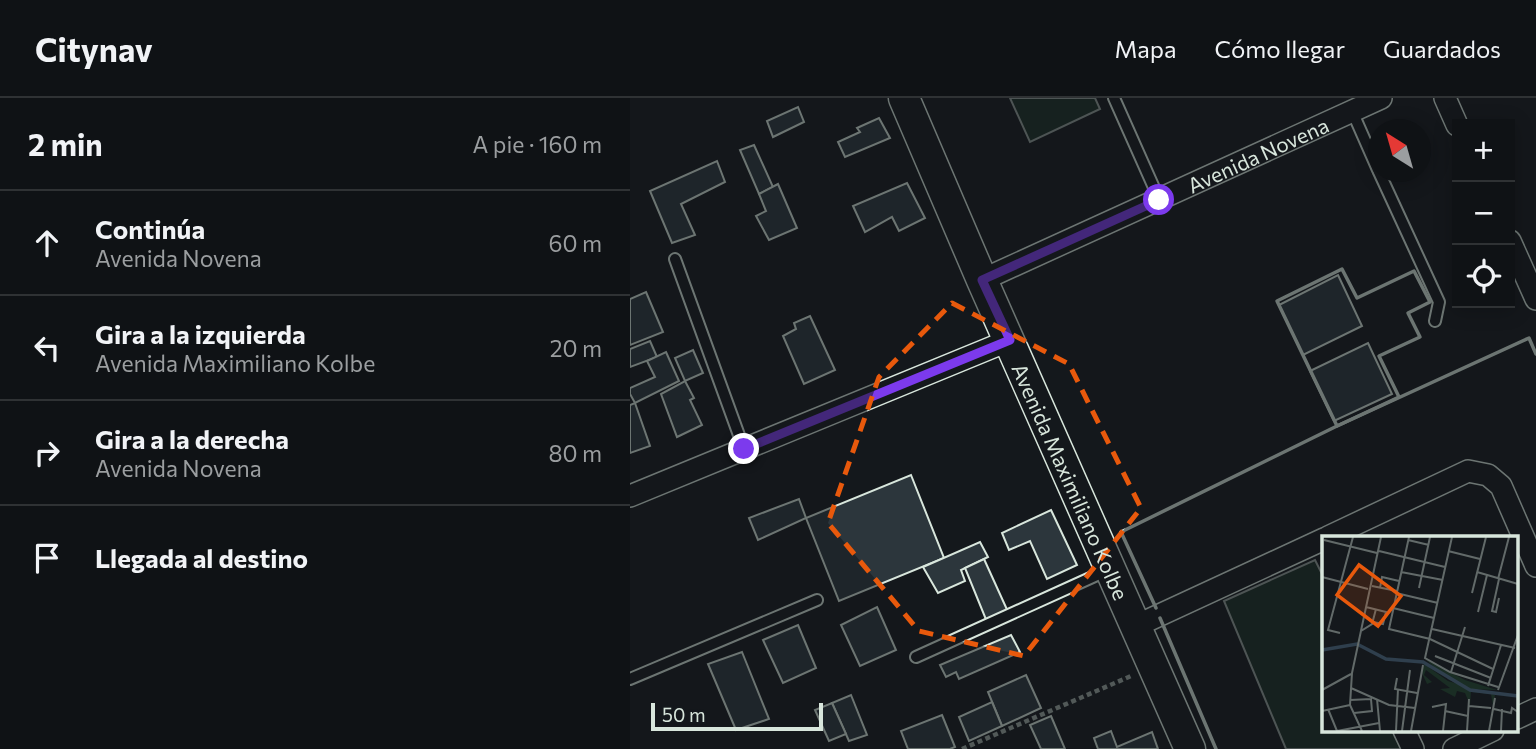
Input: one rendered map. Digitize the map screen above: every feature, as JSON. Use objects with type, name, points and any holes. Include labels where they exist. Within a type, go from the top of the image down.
[{"type":"main road","name":"Avenida Maximiliano Kolbe","points":[[905,98],[982,280],[1190,749]]},
{"type":"street","name":"Avenida Novena","points":[[982,280],[1381,98]]},
{"type":"street","points":[[1449,99],[1455,119]]},
{"type":"street","points":[[1512,245],[1536,299]]},
{"type":"street","points":[[630,496],[1010,340]]},
{"type":"street","points":[[1336,536],[1468,471],[1488,475],[1502,486],[1536,566]]},
{"type":"street","points":[[1136,626],[1322,543]]},
{"type":"street","points":[[1518,718],[1536,709]]},
{"type":"street","points":[[1405,732],[1413,749]]},
{"type":"street","points":[[1454,749],[1489,732]]},
{"type":"lane","points":[[1114,98],[1159,200]]},
{"type":"lane","points":[[1352,111],[1368,147]]},
{"type":"lane","points":[[1384,182],[1439,302],[1435,321]]},
{"type":"lane","points":[[675,259],[744,449]]},
{"type":"lane","points":[[916,657],[1110,569]]},
{"type":"lane","points":[[630,679],[817,600]]},
{"type":"path","points":[[962,749],[1153,666]]},
{"type":"highlighted area","points":[[952,303],[1069,364],[1141,508],[1024,656],[919,631],[828,523],[879,377]]},
{"type":"green space","points":[[1010,98],[1095,98],[1100,109],[1030,142]]},
{"type":"green space","points":[[1315,560],[1322,574],[1322,732],[1395,732],[1402,749],[1286,749],[1224,601]]},
{"type":"building","points":[[798,107],[804,122],[773,137],[767,121]]},
{"type":"building","points":[[879,118],[890,138],[845,157],[838,142],[860,132],[857,128]]},
{"type":"building","points":[[754,145],[773,187],[759,194],[740,150]]},
{"type":"building","points":[[717,161],[725,182],[681,204],[695,235],[672,243],[650,191]]},
{"type":"building","points":[[907,183],[925,218],[899,231],[892,217],[865,232],[853,206]]},
{"type":"building","points":[[778,184],[797,228],[769,240],[756,216],[766,211],[759,194]]},
{"type":"building","points":[[1338,275],[1362,326],[1303,355],[1279,305]]},
{"type":"building","points":[[646,292],[663,332],[630,345],[630,299]]},
{"type":"building","points":[[810,316],[835,370],[804,384],[783,336],[796,329],[794,323]]},
{"type":"building","points":[[650,341],[657,357],[630,367],[630,349]]},
{"type":"building","points":[[1368,343],[1392,394],[1334,421],[1310,371]]},
{"type":"building","points":[[693,350],[703,373],[685,381],[675,358]]},
{"type":"building","points":[[666,352],[679,381],[635,403],[630,388],[655,377],[647,361]]},
{"type":"building","points":[[685,381],[694,398],[690,400],[702,425],[677,437],[661,394]]},
{"type":"building","points":[[635,403],[650,446],[630,453],[630,405]]},
{"type":"building","points":[[911,475],[944,558],[839,601],[806,518]]},
{"type":"building","points":[[799,499],[806,518],[758,540],[749,518]]},
{"type":"building","points":[[1051,510],[1077,565],[1047,579],[1030,541],[1009,550],[1002,533]]},
{"type":"building","points":[[980,542],[988,557],[961,570],[965,581],[938,593],[923,567]]},
{"type":"building","points":[[984,559],[1009,614],[987,622],[965,568]]},
{"type":"building","points":[[877,607],[896,650],[860,666],[841,625]]},
{"type":"building","points":[[798,625],[816,668],[783,683],[763,640]]},
{"type":"building","points":[[1011,635],[1020,652],[959,679],[956,672],[946,677],[940,665]]},
{"type":"building","points":[[742,652],[769,719],[736,730],[708,664]]},
{"type":"building","points":[[1026,675],[1041,708],[1002,726],[988,692]]},
{"type":"building","points":[[851,695],[867,735],[849,741],[832,703]]},
{"type":"building","points":[[992,702],[1002,726],[969,741],[959,717]]},
{"type":"building","points":[[832,703],[846,734],[829,741],[815,710]]},
{"type":"building","points":[[942,715],[955,747],[908,749],[901,731]]},
{"type":"building","points":[[1051,716],[1065,749],[1041,749],[1030,725]]},
{"type":"building","points":[[1111,731],[1117,747],[1152,732],[1158,749],[1098,749],[1094,738]]},
{"type":"wall","points":[[1342,269],[1357,298],[1414,271],[1430,302],[1408,313],[1420,337],[1379,356],[1399,397],[1337,426],[1277,301],[1342,269]]},
{"type":"wall","points":[[1156,608],[1121,532],[1337,426],[1529,338],[1536,354]]},
{"type":"wall","points":[[1160,618],[1216,749]]},
{"type":"route","points":[[744,449],[1010,340],[982,280],[1159,200]]}]
